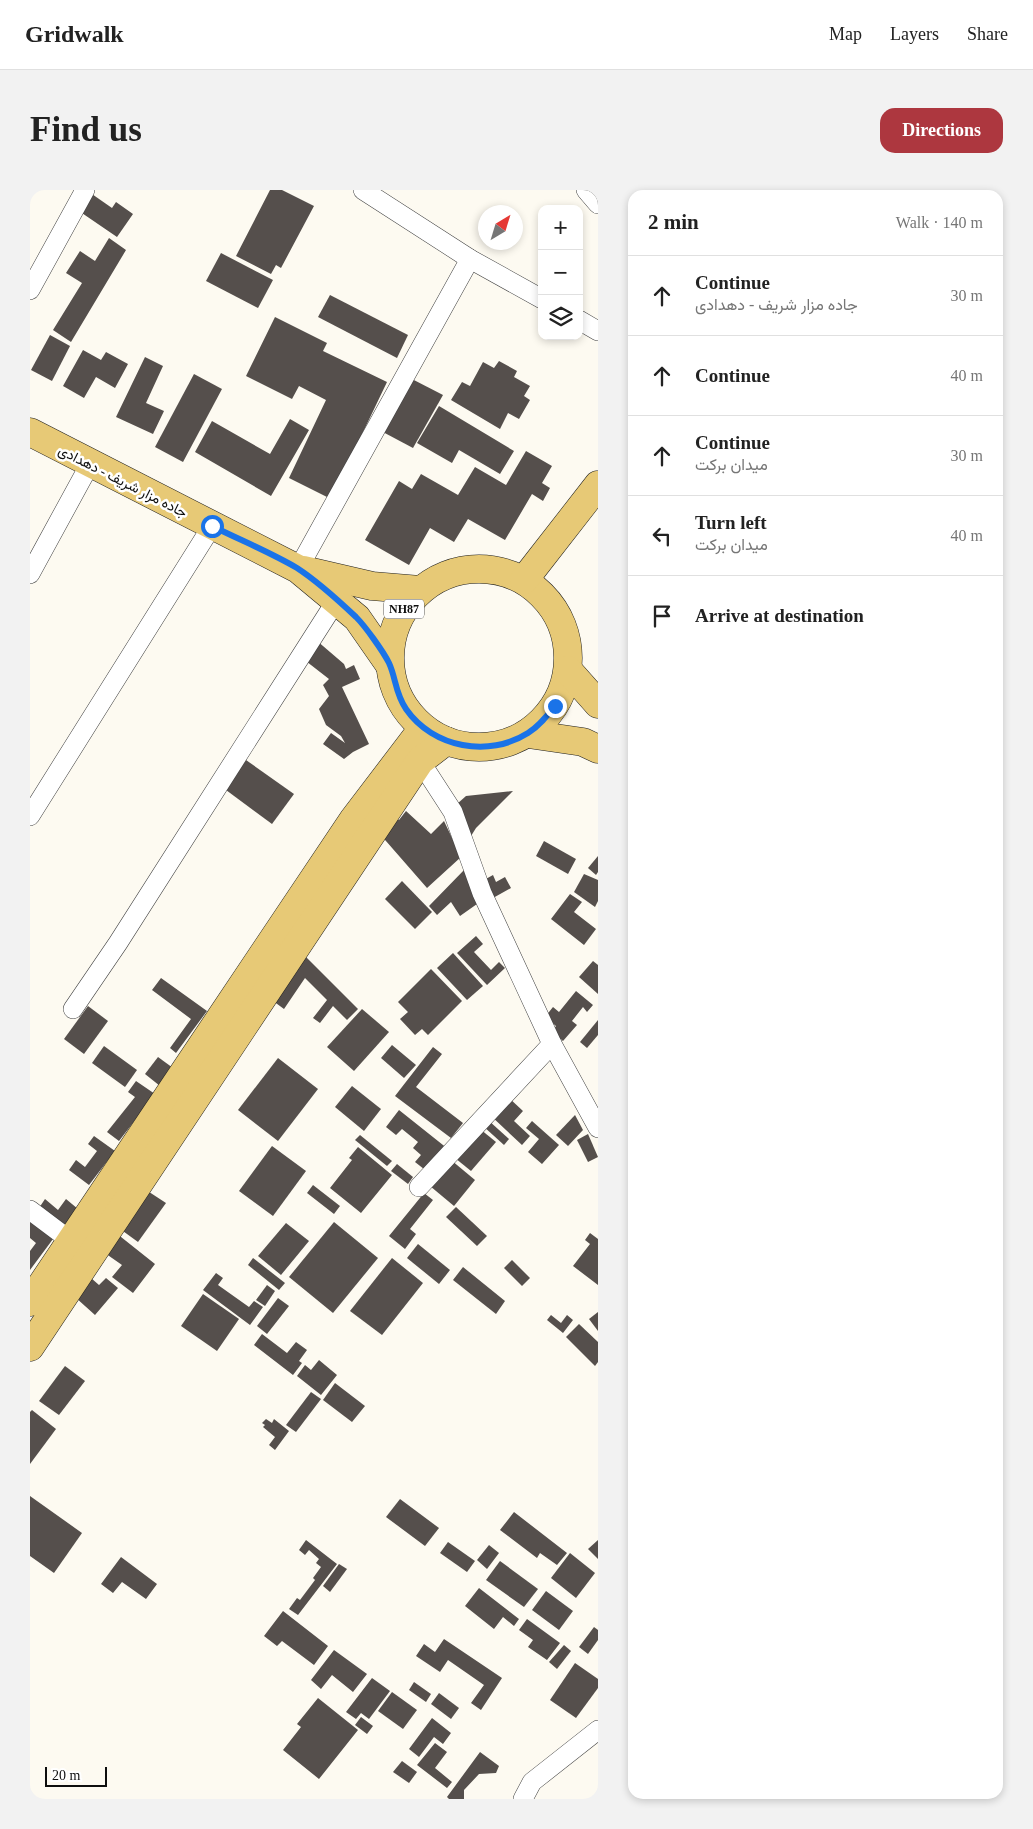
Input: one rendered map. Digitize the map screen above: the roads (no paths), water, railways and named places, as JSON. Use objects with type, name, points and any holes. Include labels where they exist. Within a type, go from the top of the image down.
[{"type":"main road","name":"جاده مزار شریف - دهدادی","points":[[30,432],[298,569]]},
{"type":"main road","points":[[524,580],[598,485]]},
{"type":"main road","name":"NH87","points":[[298,569],[372,586],[420,590]]},
{"type":"main road","name":"NH87","points":[[298,569],[357,618],[389,664]]},
{"type":"main road","name":"NH87","points":[[494,569],[524,580],[541,593],[554,609],[564,628],[568,649],[568,670],[564,689],[555,706],[543,721],[528,734],[502,745],[474,747],[446,741],[423,728],[406,710],[394,688],[389,664],[390,643],[396,623],[406,605],[420,590],[447,574],[462,570],[494,569]]},
{"type":"main road","points":[[568,670],[598,704]]},
{"type":"main road","points":[[30,1302],[354,820],[423,728]]},
{"type":"main road","points":[[528,734],[583,742],[598,749]]},
{"type":"main road","points":[[30,1347],[420,761],[446,741]]},
{"type":"street","points":[[30,290],[85,190]]},
{"type":"street","points":[[362,190],[470,258],[538,297]]},
{"type":"street","points":[[586,190],[598,204]]},
{"type":"street","points":[[298,569],[470,258]]},
{"type":"street","points":[[583,322],[598,331]]},
{"type":"street","points":[[30,574],[90,464]]},
{"type":"street","points":[[30,816],[212,526]]},
{"type":"street","points":[[73,1009],[118,943],[336,601]]},
{"type":"street","points":[[420,761],[453,812],[482,893],[552,1044],[598,1128]]},
{"type":"street","points":[[419,1187],[552,1044]]},
{"type":"street","points":[[30,1210],[71,1241]]},
{"type":"street","points":[[523,1799],[532,1782],[598,1730]]}]
